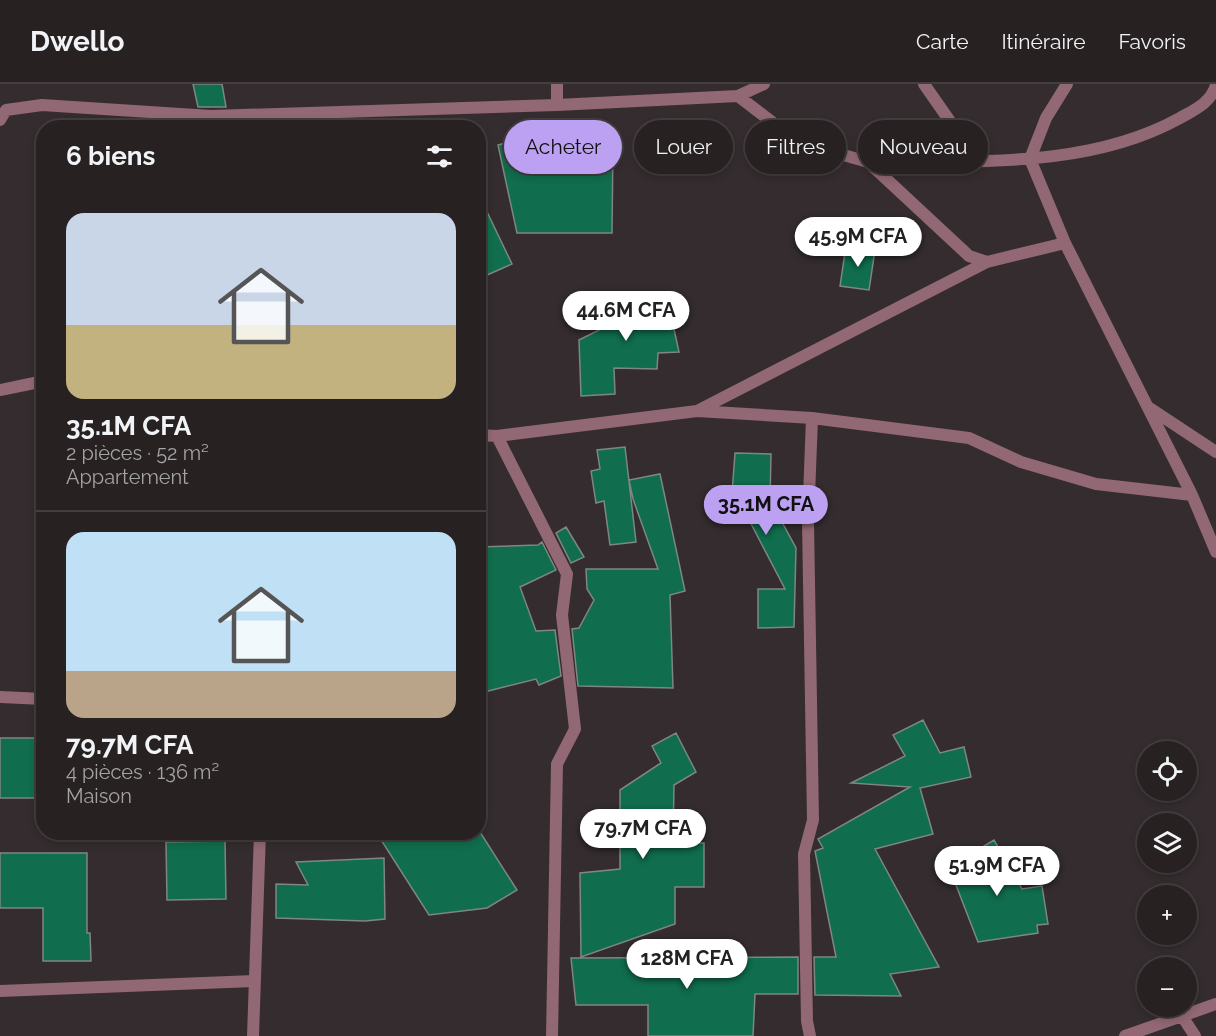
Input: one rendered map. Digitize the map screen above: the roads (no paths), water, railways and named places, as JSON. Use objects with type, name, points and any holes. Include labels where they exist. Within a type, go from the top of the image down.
[{"type":"street","points":[[557,84],[557,105]]},
{"type":"street","points":[[0,120],[6,110],[42,105],[211,116],[557,105],[738,96],[765,84]]},
{"type":"street","points":[[924,84],[949,120]]},
{"type":"street","points":[[1067,84],[1046,117],[1030,159],[1065,243],[1192,495],[1216,552]]},
{"type":"street","points":[[988,160],[1030,159],[1125,142],[1165,126],[1203,105],[1216,85]]},
{"type":"street","points":[[738,96],[798,142],[858,159]]},
{"type":"street","points":[[881,174],[954,244],[969,256],[987,262]]},
{"type":"street","points":[[697,411],[987,262],[1065,243]]},
{"type":"street","points":[[0,390],[36,383]]},
{"type":"street","points":[[1147,407],[1216,452]]},
{"type":"street","points":[[486,435],[497,436],[697,411],[812,418],[969,438],[1021,462],[1096,484],[1192,495]]},
{"type":"street","points":[[810,1036],[807,1021],[804,854],[813,820],[808,522],[812,418]]},
{"type":"street","points":[[497,436],[567,574],[562,615],[575,729],[557,764],[552,1036]]},
{"type":"street","points":[[0,697],[36,699]]},
{"type":"street","points":[[253,1036],[260,840]]},
{"type":"street","points":[[0,991],[254,981]]},
{"type":"street","points":[[1197,1011],[1216,1004]]},
{"type":"street","points":[[1125,1036],[1179,1017]]},
{"type":"street","points":[[1183,1017],[1195,1036]]}]
